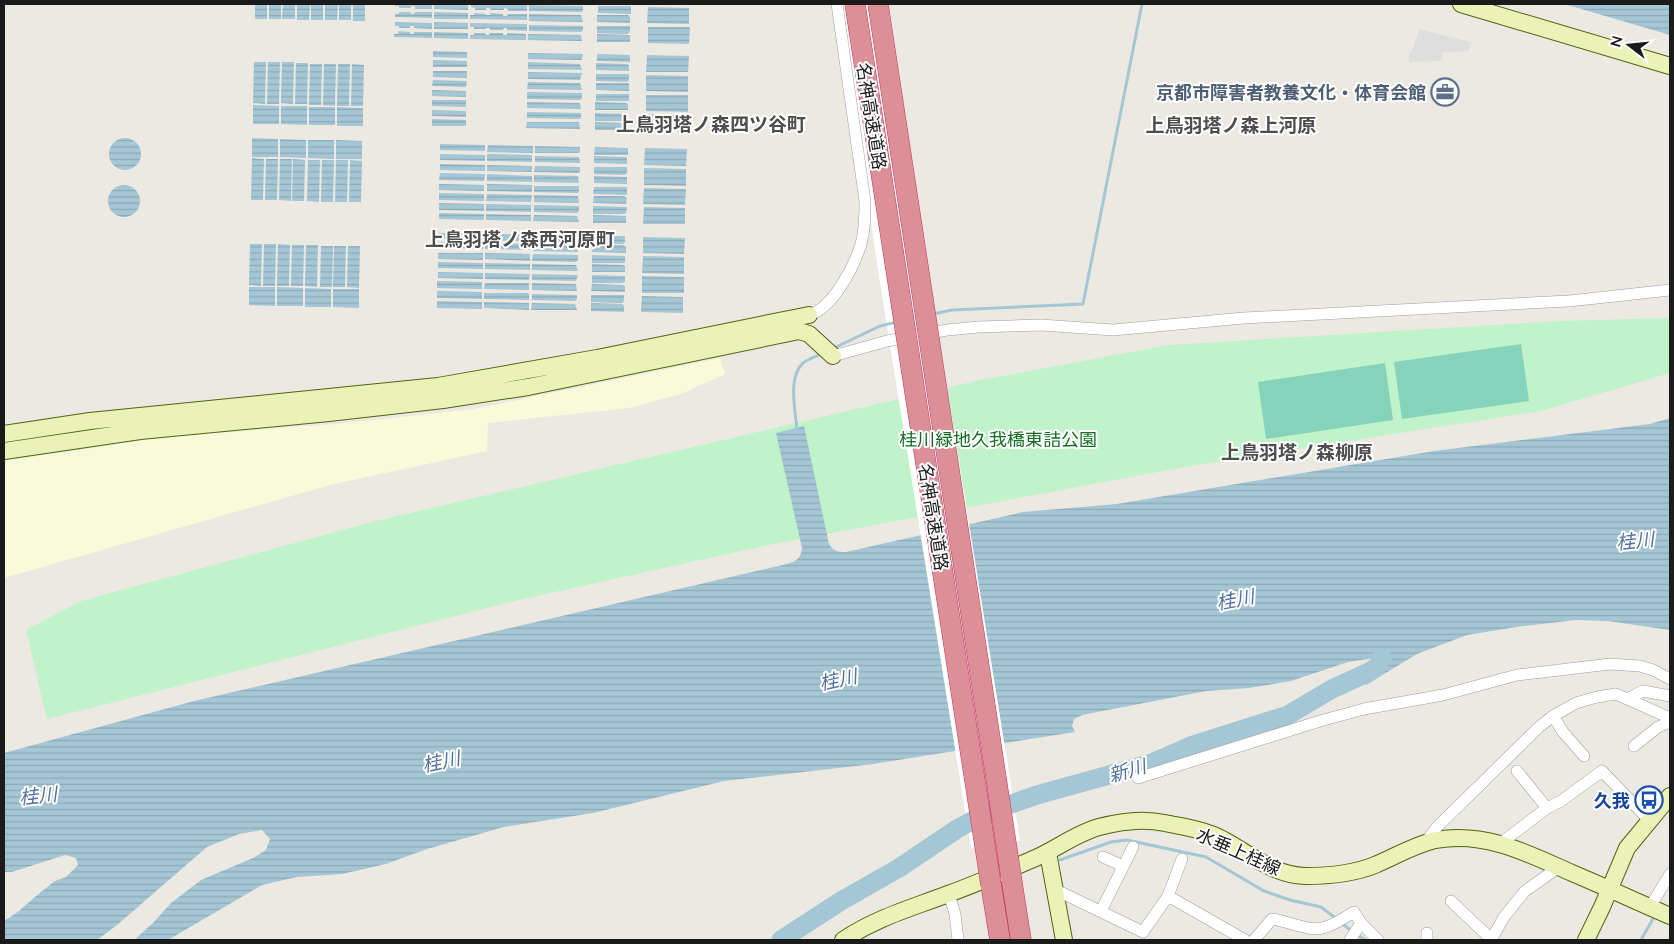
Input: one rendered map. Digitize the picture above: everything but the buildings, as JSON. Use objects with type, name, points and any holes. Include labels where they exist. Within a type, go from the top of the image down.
[{"type":"highway","name":"名神高速道路","points":[[855,4],[1000,940]]},
{"type":"highway","name":"名神高速道路","points":[[878,4],[1021,940]]},
{"type":"street","points":[[4,451],[328,406],[597,358],[817,313],[839,289],[853,264],[861,243],[865,223],[865,201],[837,4]]},
{"type":"street","points":[[1461,4],[1670,66]]},
{"type":"street","points":[[4,434],[90,421],[443,400],[528,387],[799,331],[809,334],[833,356],[877,343],[947,330],[986,326],[1049,325],[1113,330],[1244,318],[1568,301],[1670,290]]},
{"type":"street","points":[[1138,778],[1329,718],[1364,709],[1443,695],[1517,675],[1610,664],[1640,666],[1670,679]]},
{"type":"street","points":[[1629,698],[1642,692],[1670,696]]},
{"type":"street","points":[[1426,842],[1437,827],[1520,744],[1553,716],[1576,703],[1597,696],[1616,694],[1629,698],[1670,718]]},
{"type":"street","points":[[1553,716],[1563,732],[1584,756]]},
{"type":"street","points":[[1634,746],[1658,727],[1670,722]]},
{"type":"street","points":[[1501,843],[1547,808],[1561,801],[1599,768],[1649,820]]},
{"type":"street","points":[[1518,771],[1547,808]]},
{"type":"street","points":[[1586,940],[1627,848],[1670,796]]},
{"type":"street","name":"水垂上桂線","points":[[843,940],[864,926],[893,913],[949,894],[1048,853],[1096,828],[1121,822],[1150,820],[1207,833],[1223,839],[1254,859],[1284,872],[1302,876],[1347,872],[1374,865],[1426,842],[1460,838],[1501,843],[1522,850],[1670,916]]},
{"type":"street","points":[[1101,911],[1133,846]]},
{"type":"street","points":[[1048,853],[1064,940]]},
{"type":"street","points":[[1103,857],[1123,866]]},
{"type":"street","points":[[1056,890],[1143,932],[1168,896],[1182,859]]},
{"type":"street","points":[[1451,902],[1492,940],[1504,917],[1525,891],[1559,867]]},
{"type":"street","points":[[1650,907],[1670,874]]},
{"type":"street","points":[[949,894],[955,914],[958,940]]},
{"type":"street","points":[[1168,896],[1245,940]]},
{"type":"street","points":[[1254,940],[1272,919],[1315,929],[1327,927],[1354,912],[1355,933],[1378,940]]},
{"type":"shaded area","points":[[1419,29],[1470,42],[1469,51],[1442,52],[1442,61],[1409,62],[1409,55],[1414,47]]},
{"type":"shaded area","points":[[720,358],[725,374],[681,394],[629,408],[488,423],[487,451],[330,485],[4,578],[4,461],[166,437],[336,424],[474,409]]},
{"type":"green space","name":"桂川緑地久我橋東詰公園","points":[[1670,318],[1670,373],[1541,411],[1190,466],[773,544],[523,599],[47,719],[26,630],[81,601],[376,521],[976,381],[1169,345],[1560,321]]},
{"type":"green space","points":[[1521,344],[1529,401],[1402,419],[1394,362]]},
{"type":"green space","points":[[1385,363],[1393,420],[1266,439],[1258,382]]},
{"type":"water","points":[[255,4],[267,4],[267,19],[255,19]]},
{"type":"water","points":[[269,4],[281,4],[281,19],[269,19]]},
{"type":"water","points":[[283,4],[295,4],[295,19],[282,19]]},
{"type":"water","points":[[297,4],[310,4],[309,20],[297,20]]},
{"type":"water","points":[[311,4],[323,4],[323,20],[311,20]]},
{"type":"water","points":[[325,4],[338,4],[337,20],[325,20]]},
{"type":"water","points":[[339,4],[351,4],[351,20],[339,20]]},
{"type":"water","points":[[353,4],[365,4],[365,21],[353,21]]},
{"type":"water","points":[[395,4],[432,4],[432,9],[415,9],[415,6],[399,8]]},
{"type":"water","points":[[434,4],[468,4],[468,10],[434,9]]},
{"type":"water","points":[[471,4],[527,5],[527,11],[508,11],[508,9],[504,8],[504,10],[486,8],[486,10],[475,10],[475,8],[471,7]]},
{"type":"water","points":[[1563,4],[1670,4],[1670,35],[1578,8]]},
{"type":"water","points":[[529,5],[583,6],[583,11],[529,11]]},
{"type":"water","points":[[598,6],[631,6],[631,14],[598,13]]},
{"type":"water","points":[[648,7],[689,8],[689,24],[647,23]]},
{"type":"water","points":[[399,12],[414,14],[415,12],[432,12],[432,18],[395,17],[395,14],[399,14]]},
{"type":"water","points":[[434,12],[468,13],[468,19],[434,19]]},
{"type":"water","points":[[474,13],[486,15],[490,15],[490,13],[503,14],[503,16],[508,14],[527,14],[527,20],[470,19],[470,15],[474,15]]},
{"type":"water","points":[[529,14],[581,15],[583,22],[529,21]]},
{"type":"water","points":[[597,15],[628,15],[630,23],[597,22]]},
{"type":"water","points":[[395,22],[432,23],[432,29],[414,28],[414,26],[399,28],[399,26],[395,26]]},
{"type":"water","points":[[434,22],[468,23],[468,29],[434,29]]},
{"type":"water","points":[[470,23],[527,24],[527,31],[507,30],[507,28],[503,30],[490,30],[490,28],[474,29],[474,27],[470,27]]},
{"type":"water","points":[[529,25],[583,26],[583,30],[581,32],[529,31]]},
{"type":"water","points":[[597,26],[630,26],[630,32],[627,34],[597,33]]},
{"type":"water","points":[[648,27],[690,27],[689,44],[648,43]]},
{"type":"water","points":[[399,31],[410,32],[410,34],[414,34],[414,32],[432,32],[432,38],[394,37],[394,34],[398,34]]},
{"type":"water","points":[[434,32],[468,33],[468,39],[434,38]]},
{"type":"water","points":[[474,33],[485,33],[486,35],[490,33],[503,33],[503,35],[507,35],[507,33],[526,34],[526,40],[470,39],[470,35],[474,35]]},
{"type":"water","points":[[528,34],[581,35],[582,41],[528,40]]},
{"type":"water","points":[[597,34],[630,35],[630,42],[597,42]]},
{"type":"water","points":[[433,51],[467,52],[467,58],[433,57]]},
{"type":"water","points":[[528,53],[583,54],[581,60],[528,59]]},
{"type":"water","points":[[597,54],[630,55],[630,62],[597,61]]},
{"type":"water","points":[[647,55],[689,56],[688,72],[646,72]]},
{"type":"water","points":[[433,60],[467,61],[467,67],[433,67]]},
{"type":"water","points":[[254,62],[266,62],[265,104],[253,103]]},
{"type":"water","points":[[268,62],[280,62],[279,104],[267,104]]},
{"type":"water","points":[[282,62],[294,62],[293,104],[281,103]]},
{"type":"water","points":[[528,62],[580,64],[582,70],[528,69]]},
{"type":"water","points":[[296,63],[308,63],[307,104],[295,104]]},
{"type":"water","points":[[596,63],[627,64],[629,65],[629,71],[596,70]]},
{"type":"water","points":[[310,64],[322,64],[321,105],[309,105]]},
{"type":"water","points":[[324,64],[336,64],[335,106],[323,105]]},
{"type":"water","points":[[338,64],[350,64],[349,106],[337,106]]},
{"type":"water","points":[[352,64],[364,65],[363,106],[351,106]]},
{"type":"water","points":[[433,71],[467,71],[467,78],[433,77]]},
{"type":"water","points":[[528,72],[582,73],[580,80],[528,79]]},
{"type":"water","points":[[596,74],[629,74],[629,80],[627,82],[596,81]]},
{"type":"water","points":[[646,75],[688,76],[688,92],[646,91]]},
{"type":"water","points":[[433,80],[467,81],[466,87],[432,86]]},
{"type":"water","points":[[528,82],[580,83],[582,90],[527,89]]},
{"type":"water","points":[[596,83],[629,83],[629,91],[596,90]]},
{"type":"water","points":[[432,90],[466,91],[466,97],[432,96]]},
{"type":"water","points":[[527,92],[582,93],[582,98],[580,100],[527,99]]},
{"type":"water","points":[[596,94],[629,94],[629,101],[596,101]]},
{"type":"water","points":[[646,95],[688,95],[688,112],[646,111]]},
{"type":"water","points":[[432,100],[466,100],[466,107],[432,106]]},
{"type":"water","points":[[527,102],[580,103],[581,109],[527,108]]},
{"type":"water","points":[[595,102],[626,103],[628,104],[628,110],[595,110]]},
{"type":"water","points":[[253,105],[279,106],[279,124],[253,124]]},
{"type":"water","points":[[281,106],[307,106],[307,125],[281,124]]},
{"type":"water","points":[[309,107],[335,107],[335,125],[309,125]]},
{"type":"water","points":[[337,107],[363,108],[363,126],[337,126]]},
{"type":"water","points":[[432,110],[466,111],[466,117],[432,116]]},
{"type":"water","points":[[527,112],[581,113],[581,118],[527,118]]},
{"type":"water","points":[[595,113],[628,114],[628,120],[595,121]]},
{"type":"water","points":[[646,114],[688,115],[687,131],[645,130]]},
{"type":"water","points":[[432,119],[466,120],[466,126],[432,126]]},
{"type":"water","points":[[527,122],[579,122],[580,129],[526,128]]},
{"type":"water","points":[[595,122],[628,123],[628,130],[595,130]]},
{"type":"water","points":[[125,138],[131,139],[136,143],[140,148],[140,160],[136,165],[131,169],[125,170],[119,169],[114,165],[110,160],[109,154],[110,148],[114,143],[119,139]]},
{"type":"water","points":[[252,138],[278,139],[278,157],[252,157]]},
{"type":"water","points":[[280,139],[306,140],[306,158],[280,157]]},
{"type":"water","points":[[308,140],[334,140],[334,159],[308,158]]},
{"type":"water","points":[[336,140],[362,141],[362,159],[336,159]]},
{"type":"water","points":[[440,144],[485,145],[485,151],[440,150]]},
{"type":"water","points":[[488,145],[533,146],[533,153],[487,152]]},
{"type":"water","points":[[535,146],[580,147],[580,152],[535,153]]},
{"type":"water","points":[[595,147],[628,148],[628,155],[594,155]]},
{"type":"water","points":[[645,148],[687,149],[686,166],[644,165]]},
{"type":"water","points":[[440,154],[485,155],[485,161],[440,160]]},
{"type":"water","points":[[487,154],[532,155],[532,162],[487,161]]},
{"type":"water","points":[[535,156],[579,157],[580,163],[535,162]]},
{"type":"water","points":[[594,156],[625,157],[627,158],[627,164],[594,163]]},
{"type":"water","points":[[252,158],[264,159],[263,200],[251,200]]},
{"type":"water","points":[[266,159],[278,159],[277,200],[265,200]]},
{"type":"water","points":[[280,159],[292,159],[291,201],[279,200]]},
{"type":"water","points":[[293,159],[305,160],[304,201],[292,201]]},
{"type":"water","points":[[308,160],[320,160],[319,202],[307,201]]},
{"type":"water","points":[[322,160],[334,160],[333,202],[321,202]]},
{"type":"water","points":[[336,160],[348,160],[347,202],[335,202]]},
{"type":"water","points":[[350,160],[362,161],[361,202],[349,202]]},
{"type":"water","points":[[440,164],[485,165],[485,171],[440,170]]},
{"type":"water","points":[[487,165],[532,166],[532,172],[487,171]]},
{"type":"water","points":[[535,166],[580,167],[580,172],[534,172]]},
{"type":"water","points":[[594,167],[627,167],[627,173],[625,175],[594,174]]},
{"type":"water","points":[[644,168],[686,169],[686,186],[644,185]]},
{"type":"water","points":[[440,173],[485,174],[484,181],[439,180]]},
{"type":"water","points":[[487,174],[532,176],[532,182],[487,181]]},
{"type":"water","points":[[534,175],[578,176],[579,183],[534,182]]},
{"type":"water","points":[[594,176],[627,177],[627,184],[594,183]]},
{"type":"water","points":[[439,184],[484,185],[484,191],[439,190]]},
{"type":"water","points":[[487,184],[532,185],[532,192],[487,191]]},
{"type":"water","points":[[124,185],[130,186],[135,190],[139,195],[139,207],[135,212],[130,216],[124,217],[118,216],[113,212],[109,207],[108,201],[109,195],[113,190],[118,186]]},
{"type":"water","points":[[534,186],[579,186],[579,191],[578,193],[534,192]]},
{"type":"water","points":[[594,187],[627,187],[627,195],[593,194]]},
{"type":"water","points":[[644,188],[686,189],[685,205],[643,204]]},
{"type":"water","points":[[439,193],[484,194],[484,201],[439,200]]},
{"type":"water","points":[[487,194],[532,195],[531,202],[486,201]]},
{"type":"water","points":[[534,195],[578,196],[579,203],[534,202]]},
{"type":"water","points":[[594,196],[624,196],[627,198],[626,204],[593,203]]},
{"type":"water","points":[[439,203],[484,204],[484,211],[439,210]]},
{"type":"water","points":[[486,204],[531,205],[531,212],[486,211]]},
{"type":"water","points":[[534,205],[579,206],[579,211],[577,213],[534,212]]},
{"type":"water","points":[[593,206],[627,207],[624,214],[593,214]]},
{"type":"water","points":[[644,207],[685,208],[685,224],[643,224]]},
{"type":"water","points":[[439,213],[484,214],[484,220],[439,219]]},
{"type":"water","points":[[486,214],[531,215],[531,221],[486,220]]},
{"type":"water","points":[[534,215],[577,216],[579,222],[533,221]]},
{"type":"water","points":[[593,215],[626,216],[626,223],[593,223]]},
{"type":"water","points":[[438,233],[483,233],[483,240],[438,239]]},
{"type":"water","points":[[486,234],[531,235],[530,241],[485,240]]},
{"type":"water","points":[[533,234],[578,235],[578,240],[577,242],[533,241]]},
{"type":"water","points":[[592,236],[625,236],[625,242],[623,244],[592,243]]},
{"type":"water","points":[[643,237],[685,238],[684,254],[643,253]]},
{"type":"water","points":[[438,242],[483,243],[483,249],[438,248]]},
{"type":"water","points":[[485,243],[530,244],[530,250],[485,249]]},
{"type":"water","points":[[250,244],[262,244],[261,286],[249,285]]},
{"type":"water","points":[[264,244],[276,244],[275,286],[263,286]]},
{"type":"water","points":[[278,244],[290,245],[289,286],[277,286]]},
{"type":"water","points":[[533,244],[576,245],[578,252],[533,251]]},
{"type":"water","points":[[292,245],[304,245],[303,286],[291,286]]},
{"type":"water","points":[[306,245],[318,245],[317,287],[305,286]]},
{"type":"water","points":[[593,245],[623,245],[626,247],[626,253],[592,252]]},
{"type":"water","points":[[321,246],[333,246],[332,287],[320,287]]},
{"type":"water","points":[[334,246],[346,246],[345,287],[333,287]]},
{"type":"water","points":[[348,246],[360,246],[359,288],[347,287]]},
{"type":"water","points":[[438,253],[483,253],[483,260],[438,259]]},
{"type":"water","points":[[485,253],[530,254],[530,261],[485,259]]},
{"type":"water","points":[[533,254],[578,255],[578,260],[576,262],[532,261]]},
{"type":"water","points":[[592,255],[625,256],[625,262],[592,263]]},
{"type":"water","points":[[643,256],[684,257],[684,274],[642,273]]},
{"type":"water","points":[[438,262],[483,263],[483,269],[438,268]]},
{"type":"water","points":[[485,263],[530,264],[530,270],[485,269]]},
{"type":"water","points":[[532,264],[576,265],[578,271],[532,270]]},
{"type":"water","points":[[592,264],[623,265],[625,266],[625,272],[592,272]]},
{"type":"water","points":[[438,272],[483,273],[483,279],[438,278]]},
{"type":"water","points":[[485,273],[530,274],[529,280],[485,279]]},
{"type":"water","points":[[532,274],[578,275],[576,281],[532,280]]},
{"type":"water","points":[[592,275],[625,276],[625,282],[592,283]]},
{"type":"water","points":[[642,276],[684,277],[684,293],[642,293]]},
{"type":"water","points":[[437,281],[482,282],[482,289],[437,288]]},
{"type":"water","points":[[485,283],[529,283],[529,290],[484,289]]},
{"type":"water","points":[[532,283],[576,284],[577,291],[532,290]]},
{"type":"water","points":[[592,284],[623,285],[625,286],[625,292],[591,291]]},
{"type":"water","points":[[249,287],[275,287],[275,306],[249,305]]},
{"type":"water","points":[[277,287],[303,288],[303,306],[277,306]]},
{"type":"water","points":[[305,288],[331,289],[331,307],[305,307]]},
{"type":"water","points":[[333,289],[359,289],[359,308],[333,307]]},
{"type":"water","points":[[437,291],[482,292],[482,299],[437,298]]},
{"type":"water","points":[[484,293],[529,293],[529,300],[484,299]]},
{"type":"water","points":[[532,294],[577,295],[577,299],[575,301],[532,300]]},
{"type":"water","points":[[591,295],[624,295],[624,301],[622,303],[591,302]]},
{"type":"water","points":[[642,296],[683,297],[683,313],[641,312]]},
{"type":"water","points":[[437,301],[482,302],[482,309],[437,308]]},
{"type":"water","points":[[484,302],[529,303],[529,310],[484,308]]},
{"type":"water","points":[[532,303],[575,304],[577,310],[531,310]]},
{"type":"water","points":[[591,303],[622,304],[624,312],[591,311]]},
{"type":"water","name":"桂川","points":[[1670,418],[1670,630],[1608,621],[1576,620],[1523,626],[1467,635],[1417,654],[1366,685],[1361,669],[1373,664],[1374,658],[1348,662],[1291,681],[1249,688],[1206,691],[1082,715],[1074,719],[1072,726],[1075,732],[873,764],[724,781],[593,813],[504,827],[427,849],[386,864],[342,874],[297,877],[262,885],[168,940],[134,940],[171,903],[201,880],[253,858],[266,850],[270,839],[262,830],[239,834],[207,847],[97,940],[4,940],[4,921],[55,881],[66,877],[78,865],[76,858],[65,855],[12,872],[4,872],[4,753],[194,701],[793,562],[798,559],[802,548],[776,433],[804,426],[829,544],[836,551],[846,552],[1023,512],[1117,504],[1434,451],[1650,424]]},
{"type":"pier","points":[[838,4],[889,4],[929,274],[1020,841],[971,848],[880,283]]},
{"type":"waterway","points":[[933,314],[952,310],[1083,304],[1142,4]]},
{"type":"waterway","points":[[834,348],[880,326],[897,322]]},
{"type":"waterway","points":[[797,431],[794,396],[795,377],[803,363],[824,353]]},
{"type":"waterway","name":"新川","points":[[781,940],[841,901],[899,868],[957,829],[986,813],[1037,795],[1152,763],[1193,745],[1288,715],[1332,689],[1369,672],[1378,666],[1382,658]]},
{"type":"waterway","points":[[1060,860],[1111,842],[1127,840],[1206,857],[1264,891],[1290,900],[1321,907],[1337,919]]},
{"type":"waterway","points":[[1641,940],[1654,917],[1656,918]]},
{"type":"waterway","points":[[1341,923],[1352,931]]},
{"type":"waterway","points":[[1358,935],[1365,940]]},
{"type":"place","name":"京都市障害者教養文化・体育会館","points":[[1445,92]]},
{"type":"place","name":"久我","points":[[1649,800]]},
{"type":"district","name":"上鳥羽塔ノ森四ツ谷町","points":[[711,123]]},
{"type":"district","name":"上鳥羽塔ノ森上河原","points":[[1231,124]]},
{"type":"district","name":"上鳥羽塔ノ森西河原町","points":[[520,238]]},
{"type":"district","name":"上鳥羽塔ノ森柳原","points":[[1297,451]]}]
